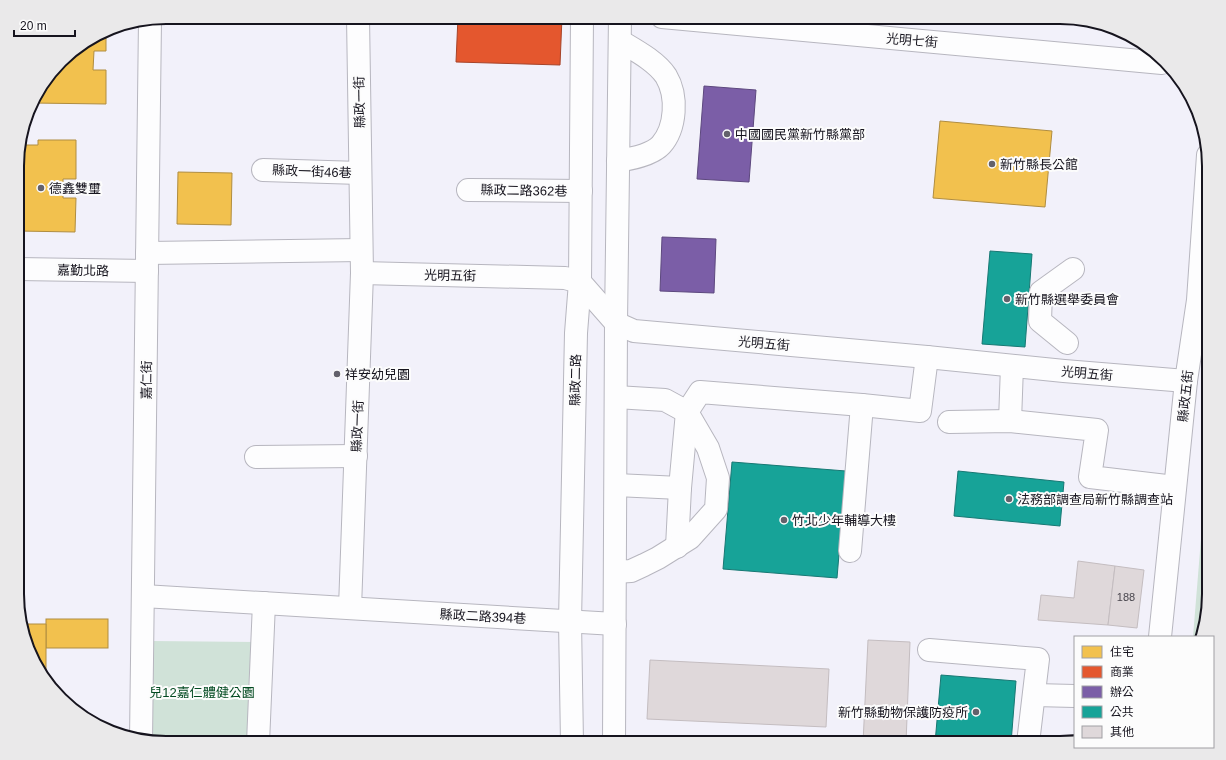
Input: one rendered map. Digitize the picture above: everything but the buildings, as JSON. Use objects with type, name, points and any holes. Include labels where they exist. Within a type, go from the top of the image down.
[{"type":"street","name":"縣政一街","points":[[350,608],[362,273],[358,24]]},
{"type":"street","name":"縣政二路","points":[[572,736],[570,621],[576,333],[580,282],[582,24]]},
{"type":"street","points":[[614,736],[616,323],[620,24]]},
{"type":"street","name":"光明七街","points":[[811,24],[854,26],[1156,62]]},
{"type":"street","name":"嘉仁街","points":[[141,733],[150,25]]},
{"type":"street","points":[[618,161],[640,157],[660,146],[672,126],[674,99],[666,76],[650,60],[620,41]]},
{"type":"street","name":"縣政一街46巷","points":[[263,170],[360,173]]},
{"type":"street","name":"縣政二路362巷","points":[[468,190],[581,191]]},
{"type":"street","points":[[147,262],[361,250]]},
{"type":"street","name":"嘉勤北路","points":[[24,269],[147,262]]},
{"type":"street","points":[[1066,343],[1040,321],[1042,292],[1073,269]]},
{"type":"street","name":"光明五街","points":[[362,273],[565,278],[580,282],[616,323],[634,331],[1186,381]]},
{"type":"street","name":"縣政五街","points":[[1160,636],[1186,381],[1202,305]]},
{"type":"street","points":[[677,547],[680,488],[687,412],[700,392],[920,411],[927,357]]},
{"type":"street","points":[[1010,421],[1012,366]]},
{"type":"street","points":[[615,572],[630,570],[658,558],[690,538],[716,509],[718,478],[708,448],[687,412],[665,400],[616,397]]},
{"type":"street","points":[[850,551],[862,405]]},
{"type":"street","points":[[949,422],[1010,421],[1097,430],[1090,477],[1176,487]]},
{"type":"street","points":[[256,456],[356,456]]},
{"type":"street","points":[[616,485],[680,488]]},
{"type":"street","points":[[143,596],[350,608]]},
{"type":"street","points":[[258,736],[264,603]]},
{"type":"street","name":"縣政二路394巷","points":[[350,608],[615,624]]},
{"type":"street","points":[[929,650],[1038,659],[1029,736]]},
{"type":"street","points":[[1034,695],[1074,696]]},
{"type":"green space","points":[[1202,526],[1202,603],[1197,630],[1195,636],[1193,636]]},
{"type":"green space","name":"兒12嘉仁體健公園","points":[[152,641],[257,642],[255,736],[150,735]]},
{"type":"place","name":"中國國民黨新竹縣黨部","points":[[727,134]]},
{"type":"place","name":"新竹縣長公館","points":[[992,164]]},
{"type":"place","name":"德鑫雙璽","points":[[41,188]]},
{"type":"place","name":"新竹縣選舉委員會","points":[[1007,299]]},
{"type":"place","name":"祥安幼兒園","points":[[337,374]]},
{"type":"place","name":"法務部調查局新竹縣調查站","points":[[1009,499]]},
{"type":"place","name":"竹北少年輔導大樓","points":[[784,520]]},
{"type":"place","name":"新竹縣動物保護防疫所","points":[[976,712]]}]
